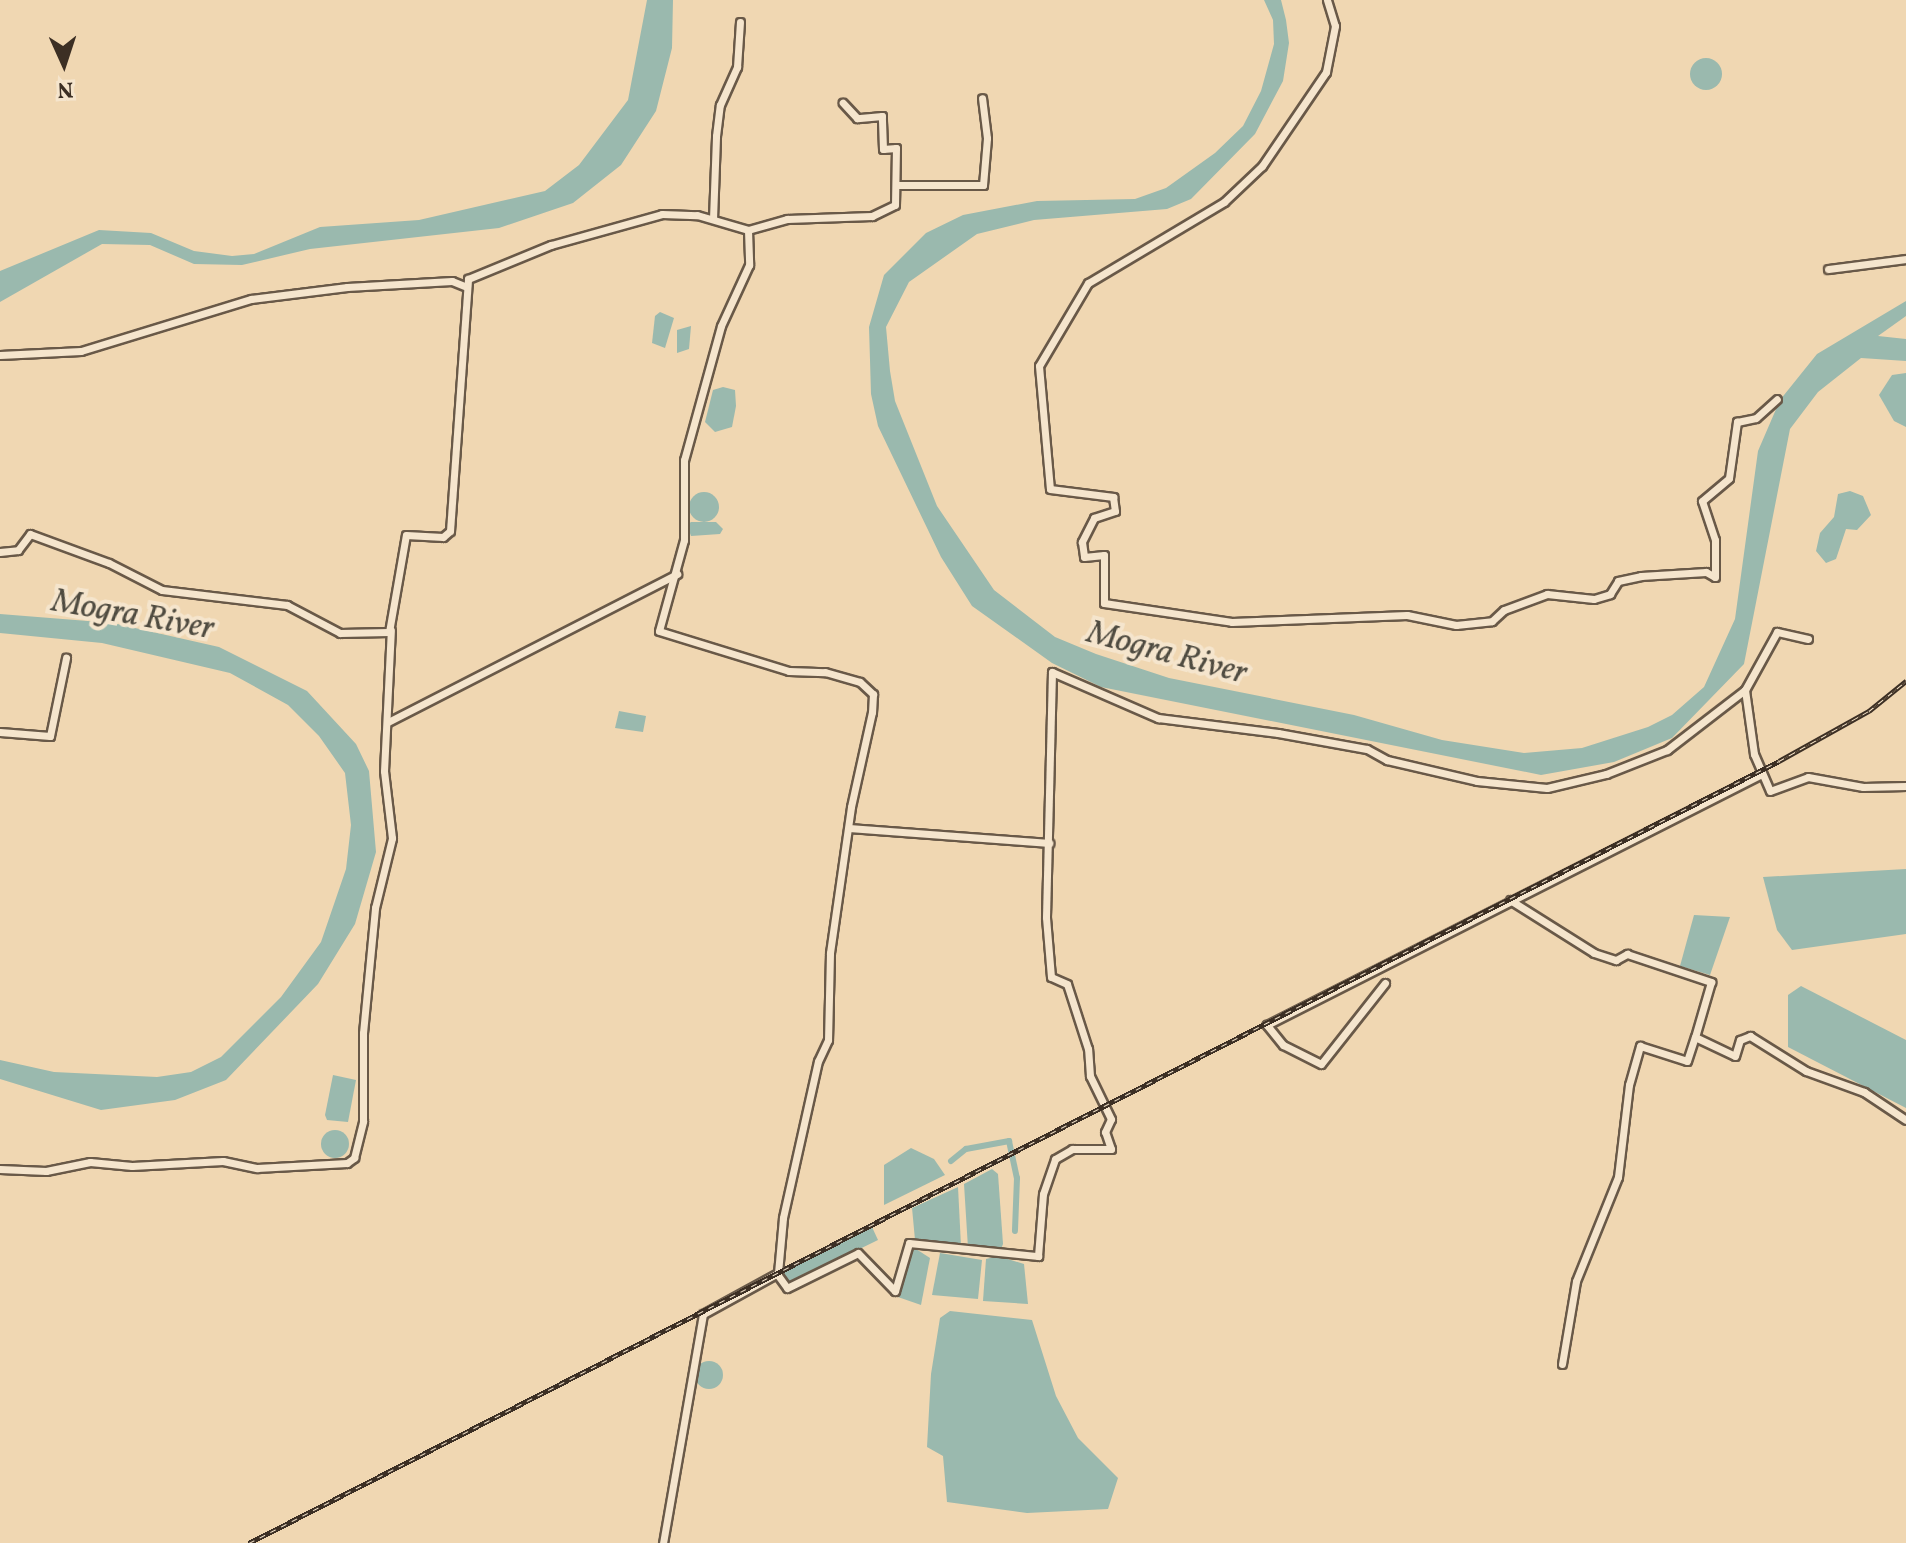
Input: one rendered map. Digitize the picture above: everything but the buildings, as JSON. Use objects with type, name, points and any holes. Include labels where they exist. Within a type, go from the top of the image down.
[{"type":"street","points":[[1327,0],[1335,26],[1326,72],[1262,166],[1224,202],[1088,283],[1039,366],[1050,489],[1113,497],[1115,511],[1094,518],[1082,542],[1084,557],[1104,555],[1104,603],[1232,622],[1407,615],[1456,625],[1492,621],[1504,610],[1547,594],[1594,599],[1610,594],[1618,581],[1641,576],[1706,572],[1715,577],[1715,540],[1702,501],[1729,478],[1737,422],[1756,418],[1777,399]]},
{"type":"street","points":[[713,219],[720,105],[737,67],[740,22]]},
{"type":"street","points":[[896,185],[983,185],[987,138],[982,98]]},
{"type":"street","points":[[0,1169],[46,1171],[90,1162],[132,1166],[223,1161],[252,1168],[351,1161],[363,1121],[363,1033],[375,908],[392,838],[384,771],[391,630],[406,535],[443,537],[450,531],[467,287],[473,276],[551,245],[662,214],[713,219],[748,230],[787,219],[872,216],[895,205],[896,148],[883,149],[882,116],[857,118],[843,103]]},
{"type":"street","points":[[748,230],[749,265],[721,326],[684,460],[684,540],[661,634],[789,671],[825,672],[860,682],[873,694],[868,749],[849,828],[830,953],[828,1040],[816,1066],[780,1237],[777,1274],[787,1288],[858,1253],[895,1291],[909,1243],[1038,1256],[1043,1194],[1055,1159],[1072,1149],[1111,1149],[1105,1132],[1111,1119],[1090,1076],[1088,1049],[1067,984],[1051,977],[1046,917],[1052,672],[1158,718],[1278,733],[1367,749],[1387,760],[1477,781],[1547,788],[1606,774],[1667,750],[1745,690],[1777,632],[1808,639]]},
{"type":"street","points":[[1828,269],[1906,259]]},
{"type":"street","points":[[0,355],[81,351],[251,299],[347,287],[452,281],[467,287]]},
{"type":"street","points":[[0,552],[18,550],[30,534],[109,563],[162,590],[287,605],[340,633],[391,630]]},
{"type":"street","points":[[388,722],[677,574]]},
{"type":"street","points":[[0,732],[50,736],[66,658]]},
{"type":"street","points":[[1745,690],[1746,723],[1770,791],[1808,777],[1863,787],[1906,786]]},
{"type":"street","points":[[1385,983],[1321,1064],[1283,1045],[1267,1025],[1762,774]]},
{"type":"street","points":[[849,828],[1049,843]]},
{"type":"street","points":[[1510,900],[1594,953],[1616,960],[1627,954],[1711,982],[1687,1061],[1640,1046],[1618,1177],[1576,1281],[1562,1364]]},
{"type":"street","points":[[1695,1037],[1735,1056],[1740,1040],[1750,1036],[1806,1071],[1864,1092],[1906,1120]]},
{"type":"street","points":[[663,1543],[703,1314],[777,1274]]},
{"type":"water","points":[[647,0],[673,0],[672,48],[656,111],[621,165],[573,203],[499,228],[310,249],[242,265],[194,264],[150,245],[102,244],[0,302],[0,271],[99,230],[151,233],[194,251],[232,256],[254,254],[320,227],[419,220],[545,191],[579,165],[628,100]]},
{"type":"water","points":[[1264,0],[1281,0],[1286,20],[1289,43],[1283,81],[1255,134],[1191,199],[1167,209],[1034,220],[977,234],[909,282],[886,327],[890,371],[895,401],[937,506],[994,590],[1055,637],[1096,654],[1169,678],[1354,715],[1442,740],[1524,753],[1582,748],[1648,727],[1672,715],[1704,687],[1735,619],[1758,451],[1780,400],[1817,354],[1906,301],[1906,316],[1878,336],[1906,339],[1906,361],[1861,358],[1818,392],[1790,429],[1744,664],[1672,738],[1614,762],[1541,775],[1101,687],[1052,663],[972,606],[941,557],[878,426],[871,394],[869,327],[884,275],[926,233],[963,215],[1037,201],[1135,199],[1166,188],[1215,153],[1243,126],[1261,91],[1274,44],[1273,20]]},
{"type":"water","points":[[1706,58],[1717,63],[1722,74],[1717,85],[1706,90],[1695,85],[1690,74],[1695,63]]},
{"type":"water","points":[[660,312],[674,318],[665,348],[652,343],[655,316]]},
{"type":"water","points":[[691,326],[689,349],[677,353],[677,330]]},
{"type":"water","points":[[1906,373],[1906,427],[1894,421],[1879,395],[1892,375]]},
{"type":"water","points":[[723,387],[735,390],[736,406],[732,427],[715,432],[705,422],[713,390]]},
{"type":"water","points":[[1850,491],[1863,496],[1871,515],[1857,530],[1846,529],[1836,559],[1826,563],[1816,551],[1820,533],[1834,517],[1838,494]]},
{"type":"water","points":[[704,492],[715,496],[719,507],[715,518],[704,522],[693,518],[689,507],[693,496]]},
{"type":"water","points":[[691,522],[716,522],[723,529],[720,534],[691,536],[687,525]]},
{"type":"water","points":[[0,614],[113,623],[219,647],[307,691],[356,744],[369,771],[376,852],[355,924],[318,984],[226,1080],[175,1100],[101,1110],[0,1079],[0,1060],[54,1072],[157,1077],[191,1072],[221,1057],[281,997],[321,942],[346,869],[351,825],[345,773],[319,736],[288,705],[230,673],[102,643],[0,633]]},
{"type":"water","points":[[619,711],[646,716],[643,732],[615,728]]},
{"type":"water","points":[[1906,869],[1906,934],[1792,950],[1777,930],[1763,877]]},
{"type":"water","points":[[1694,915],[1730,917],[1710,975],[1680,966]]},
{"type":"water","points":[[1801,986],[1906,1040],[1906,1108],[1788,1047],[1788,995]]},
{"type":"water","points":[[333,1075],[356,1080],[348,1122],[327,1120],[325,1115]]},
{"type":"water","points":[[335,1130],[345,1134],[349,1144],[345,1154],[335,1158],[325,1154],[321,1144],[325,1134]]},
{"type":"water","points":[[911,1148],[934,1159],[945,1175],[884,1205],[884,1165]]},
{"type":"water","points":[[992,1169],[998,1174],[1003,1244],[1001,1249],[968,1248],[964,1184]]},
{"type":"water","points":[[958,1187],[961,1246],[915,1240],[912,1208]]},
{"type":"water","points":[[872,1227],[878,1240],[790,1283],[783,1272]]},
{"type":"water","points":[[916,1249],[930,1258],[921,1305],[895,1296],[909,1252]]},
{"type":"water","points":[[940,1253],[982,1260],[978,1299],[932,1295]]},
{"type":"water","points":[[998,1256],[1024,1264],[1028,1304],[983,1301],[986,1259]]},
{"type":"water","points":[[950,1311],[1032,1320],[1056,1396],[1078,1438],[1118,1478],[1108,1509],[1027,1513],[947,1502],[943,1456],[927,1447],[931,1374],[940,1318]]},
{"type":"water","points":[[709,1361],[719,1365],[723,1375],[719,1385],[709,1389],[699,1385],[695,1375],[699,1365]]},
{"type":"waterway","points":[[951,1161],[966,1149],[1009,1141],[1017,1178],[1015,1231]]},
{"type":"railway","points":[[249,1543],[1779,761],[1869,711],[1906,681]]},
{"type":"water label","name":"Mogra River","points":[[133,616]]},
{"type":"water label","name":"Mogra River","points":[[1167,654]]}]
